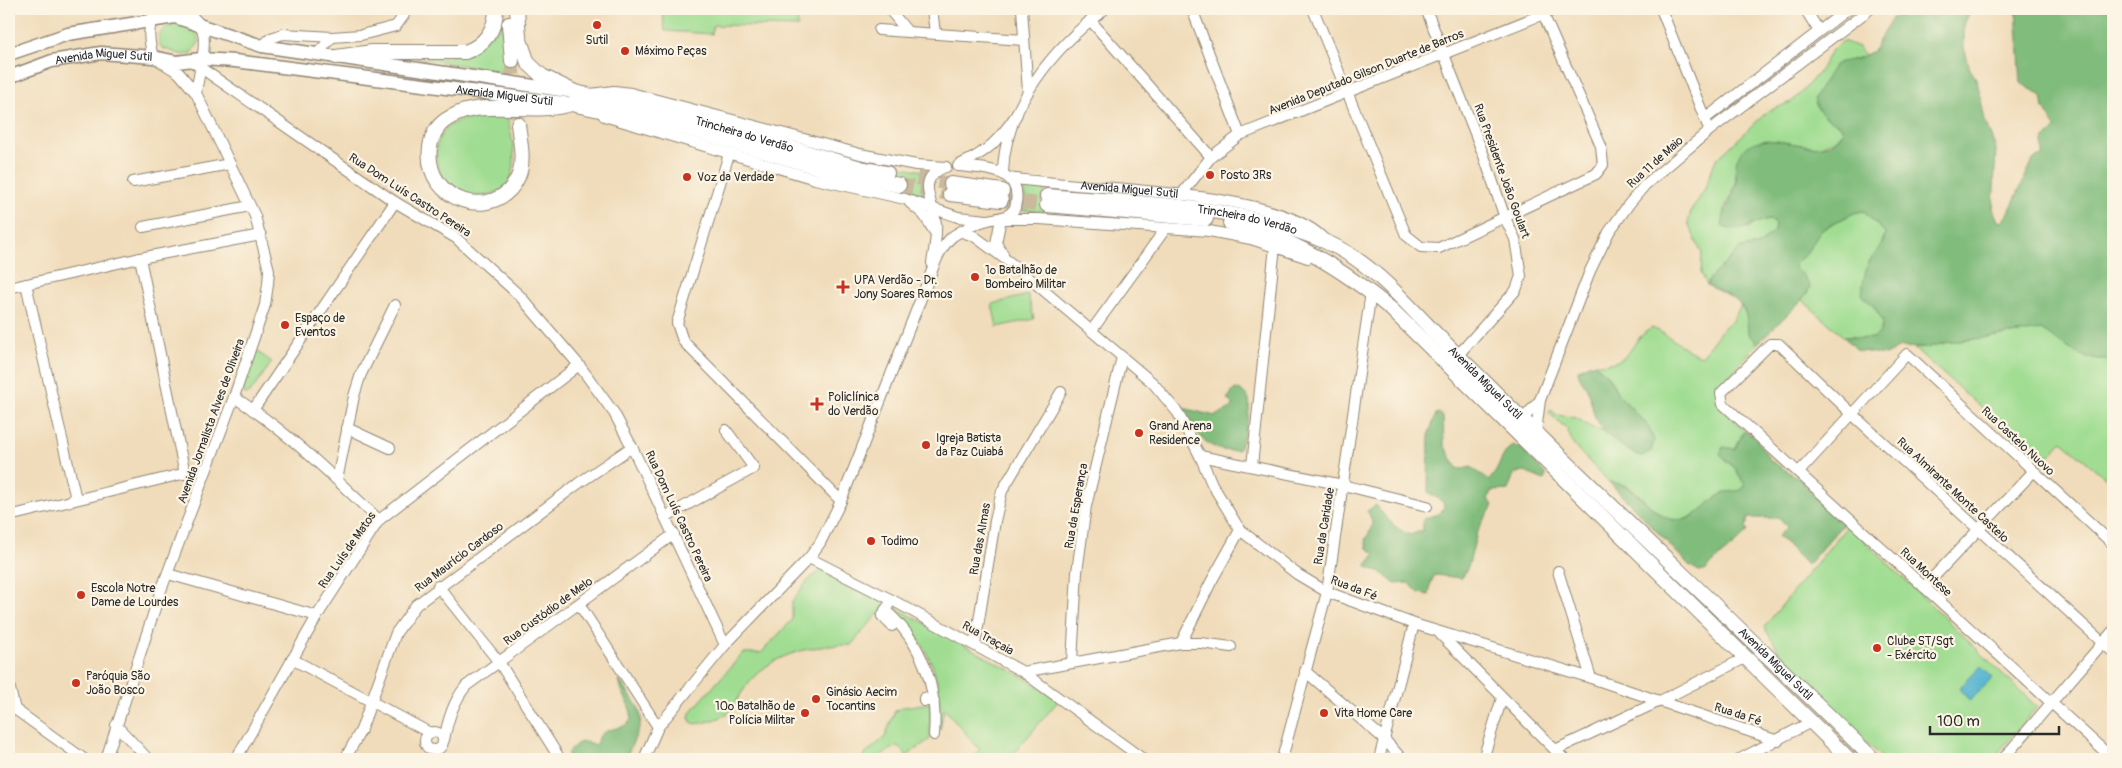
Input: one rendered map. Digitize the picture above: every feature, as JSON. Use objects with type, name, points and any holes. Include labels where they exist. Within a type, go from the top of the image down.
[{"type":"highway","points":[[336,57],[372,52],[465,52],[476,47],[487,37],[495,23],[496,9]]},
{"type":"highway","points":[[508,9],[512,61]]},
{"type":"highway","points":[[517,9],[522,49],[528,63],[542,76],[581,99]]},
{"type":"highway","points":[[518,124],[520,169],[518,178],[508,189],[491,200],[480,202],[460,200],[441,187],[432,170],[429,157],[430,144],[434,134],[450,117],[471,110],[552,108],[581,99]]},
{"type":"highway","name":"Trincheira do Verdão","points":[[581,99],[840,174],[900,180]]},
{"type":"highway","points":[[950,189],[1002,195]]},
{"type":"highway","name":"Trincheira do Verdão","points":[[1321,259],[1282,238],[1224,222],[1047,200],[1224,212],[1254,218],[1326,242]]},
{"type":"highway","name":"Avenida Miguel Sutil","points":[[1326,242],[1350,256],[1390,287],[1536,432],[1753,640],[1873,759]]},
{"type":"highway","name":"Avenida Miguel Sutil","points":[[1321,259],[1371,292],[1391,309],[1849,759]]},
{"type":"main road","name":"Avenida Miguel Sutil","points":[[9,54],[68,34],[154,14],[175,17],[200,24],[262,46],[318,53],[581,99]]},
{"type":"main road","name":"Avenida Miguel Sutil","points":[[9,77],[73,56],[101,53],[153,57],[177,62],[197,62],[581,99]]},
{"type":"street","points":[[185,9],[200,24],[204,41],[197,62],[196,94]]},
{"type":"street","points":[[262,46],[271,38],[283,34],[332,37],[360,35],[396,26],[404,15],[404,9]]},
{"type":"street","points":[[889,9],[907,30]]},
{"type":"street","points":[[932,9],[935,33]]},
{"type":"street","points":[[1022,9],[1028,92]]},
{"type":"street","points":[[644,759],[658,727],[726,645],[809,558],[824,534],[841,501],[931,273],[946,244],[962,232],[989,220],[1001,219],[1012,212],[1016,204],[1015,187],[1006,175],[1005,146],[1017,114],[1028,92],[1052,58],[1090,20],[1105,9]]},
{"type":"street","points":[[1192,9],[1240,135]]},
{"type":"street","points":[[1313,9],[1349,92],[1406,236],[1421,247],[1440,248],[1596,174],[1603,165],[1601,146],[1542,11]]},
{"type":"street","name":"Rua Presidente João Goulart","points":[[1426,9],[1484,156],[1505,218],[1515,239],[1521,276],[1516,290],[1458,355]]},
{"type":"street","name":"Avenida Deputado Gilson Duarte de Barros","points":[[1181,195],[1211,157],[1240,135],[1444,54],[1542,11],[1556,9]]},
{"type":"street","points":[[1661,9],[1710,130]]},
{"type":"street","points":[[1805,9],[1819,31]]},
{"type":"street","points":[[1706,118],[1848,9]]},
{"type":"street","name":"Rua 11 de Maio","points":[[1536,432],[1540,400],[1590,271],[1609,232],[1645,185],[1710,130],[1870,9]]},
{"type":"street","points":[[153,57],[148,33],[154,14]]},
{"type":"street","points":[[1090,20],[1211,157]]},
{"type":"street","points":[[879,30],[907,30],[1024,40]]},
{"type":"street","points":[[318,53],[332,37]]},
{"type":"street","name":"Avenida Jornalista Alves de Oliveira","points":[[106,759],[168,574],[234,397],[265,305],[268,270],[261,236],[250,206],[196,94],[184,78],[153,57]]},
{"type":"street","name":"Rua Dom Luís Castro Pereira","points":[[197,62],[395,202],[456,238],[520,296],[579,365],[614,413],[726,645]]},
{"type":"street","name":"Avenida Miguel Sutil","points":[[581,99],[614,91],[631,93],[860,154],[916,165],[946,167]]},
{"type":"street","name":"Avenida Miguel Sutil","points":[[581,99],[619,122],[815,179],[905,199],[958,217],[989,220]]},
{"type":"street","points":[[931,273],[936,237],[928,183],[935,172],[946,167],[958,166],[982,154],[998,141],[1017,114]]},
{"type":"street","points":[[729,154],[677,324],[683,341],[841,501]]},
{"type":"street","points":[[132,182],[230,164]]},
{"type":"street","name":"Avenida Miguel Sutil","points":[[958,166],[1044,184],[1181,195],[1257,207],[1282,215],[1314,231],[1326,242]]},
{"type":"street","points":[[1192,181],[1196,197]]},
{"type":"street","points":[[905,199],[924,215],[936,237]]},
{"type":"street","points":[[253,410],[395,202]]},
{"type":"street","points":[[143,227],[250,206]]},
{"type":"street","name":"Avenida Miguel Sutil","points":[[1001,219],[1039,219],[1166,228],[1232,235],[1275,246],[1306,258],[1321,259]]},
{"type":"street","name":"Rua da Fé","points":[[1001,219],[996,243],[1016,267]]},
{"type":"street","points":[[1092,330],[1166,228]]},
{"type":"street","name":"Rua da Fé","points":[[962,232],[974,236],[1016,267],[1153,383],[1178,413],[1212,484],[1240,530],[1297,574],[1327,592],[1414,624],[1591,678],[1778,740]]},
{"type":"street","points":[[9,288],[140,258],[261,236]]},
{"type":"street","points":[[1252,466],[1275,246]]},
{"type":"street","points":[[140,258],[185,474]]},
{"type":"street","points":[[26,284],[76,499]]},
{"type":"street","name":"Rua da Caridade","points":[[1282,759],[1327,592],[1371,292]]},
{"type":"street","points":[[337,480],[347,428],[361,374],[396,305]]},
{"type":"street","name":"Rua Almirante Monte Castelo","points":[[1723,404],[1721,393],[1770,344],[1779,344],[1853,415],[2113,652]]},
{"type":"street","name":"Rua Castelo Nuovo","points":[[1853,415],[1907,354],[2113,544]]},
{"type":"street","name":"Rua da Esperança","points":[[1072,662],[1077,572],[1086,506],[1122,357]]},
{"type":"street","name":"Rua Luís de Matos","points":[[236,759],[317,616],[379,520],[579,365]]},
{"type":"street","name":"Rua das Almas","points":[[975,645],[995,520],[1002,491],[1061,392]]},
{"type":"street","points":[[234,397],[253,410],[337,480],[379,520]]},
{"type":"street","name":"Rua 11 de Maio","points":[[1523,419],[1540,400]]},
{"type":"street","name":"Rua Montese","points":[[1723,404],[2113,759]]},
{"type":"street","points":[[1799,472],[1853,415]]},
{"type":"street","points":[[347,428],[390,448]]},
{"type":"street","points":[[665,517],[754,468],[726,430]]},
{"type":"street","name":"Rua Maurício Cardoso","points":[[345,759],[361,730],[396,633],[416,605],[438,586],[579,483],[632,448]]},
{"type":"street","points":[[1200,456],[1343,485],[1427,506]]},
{"type":"street","points":[[9,516],[208,468]]},
{"type":"street","points":[[1924,587],[2033,472]]},
{"type":"street","points":[[1181,644],[1211,582],[1240,530]]},
{"type":"street","name":"Rua Custódio de Melo","points":[[440,759],[434,741],[466,686],[674,534]]},
{"type":"street","name":"Rua Traçaia","points":[[809,558],[892,600],[1023,672],[1142,759]]},
{"type":"street","points":[[1558,571],[1591,678]]},
{"type":"street","points":[[168,574],[317,616]]},
{"type":"street","points":[[438,586],[499,662],[560,759]]},
{"type":"street","points":[[892,600],[882,616],[892,626]]},
{"type":"street","points":[[579,604],[658,727]]},
{"type":"street","points":[[885,610],[900,623],[909,635],[929,676],[929,699],[934,735]]},
{"type":"street","points":[[1379,759],[1414,624]]},
{"type":"street","points":[[2003,759],[2113,631]]},
{"type":"street","points":[[1438,632],[1564,759]]},
{"type":"street","points":[[1023,672],[1181,644],[1201,643],[1231,647]]},
{"type":"street","points":[[1555,750],[1660,701],[1745,658]]},
{"type":"street","points":[[292,659],[416,726],[434,741],[432,759]]},
{"type":"street","points":[[1305,671],[1384,739],[1402,759]]},
{"type":"street","points":[[9,685],[12,708],[84,759]]},
{"type":"street","points":[[1483,759],[1502,698]]},
{"type":"street","points":[[1740,759],[1811,722]]},
{"type":"street","points":[[116,725],[148,759]]},
{"type":"green space","points":[[662,9],[797,9],[798,27],[713,25],[712,34],[665,31]]},
{"type":"green space","points":[[1933,9],[1971,9],[1964,25],[1964,47],[1970,69],[1977,80],[1985,121],[1996,149],[1993,209],[1998,221],[2002,222],[2009,212],[2033,160],[2043,155],[2043,141],[2056,128],[2044,108],[2042,96],[2021,83],[2016,9],[2113,9],[2113,359],[2093,359],[2084,356],[2041,330],[1944,343],[1925,348],[1900,347],[1885,355],[1856,350],[1844,337],[1874,337],[1878,335],[1883,321],[1873,305],[1862,296],[1868,264],[1881,246],[1885,233],[1864,211],[1850,215],[1820,232],[1794,267],[1804,276],[1810,287],[1805,297],[1758,343],[1748,334],[1745,314],[1738,302],[1707,285],[1711,277],[1741,248],[1759,245],[1774,231],[1775,224],[1770,219],[1740,229],[1728,228],[1722,225],[1724,214],[1736,185],[1736,162],[1739,155],[1749,145],[1762,141],[1777,141],[1808,146],[1822,146],[1834,142],[1843,132],[1841,126],[1821,113],[1814,98],[1834,66],[1840,62],[1858,59],[1873,51],[1892,18],[1923,13]]},
{"type":"green space","points":[[502,16],[506,72],[416,58],[448,58],[499,29]]},
{"type":"green space","points":[[175,25],[188,27],[197,35],[198,44],[192,53],[183,55],[162,48],[159,39],[161,32]]},
{"type":"green space","points":[[1843,41],[1858,47],[1866,56],[1851,60],[1836,123],[1841,126],[1843,132],[1836,140],[1818,147],[1767,140],[1753,143],[1735,171],[1736,183],[1723,213],[1726,228],[1749,228],[1760,220],[1770,219],[1775,225],[1774,232],[1759,245],[1741,248],[1711,277],[1707,285],[1701,273],[1702,254],[1688,223],[1691,211],[1704,191],[1715,161],[1768,111],[1791,102],[1800,94],[1819,72],[1831,51]]},
{"type":"green space","points":[[507,115],[514,154],[514,166],[511,178],[505,187],[494,193],[479,196],[462,194],[450,188],[437,162],[436,154],[439,138],[449,126],[465,118]]},
{"type":"green space","points":[[898,166],[928,172],[923,183],[923,197],[893,191],[900,187],[904,180],[903,173]]},
{"type":"green space","points":[[1023,186],[1050,187],[1045,190],[1041,201],[1047,212],[1022,210],[1025,196]]},
{"type":"green space","points":[[1864,211],[1885,233],[1880,248],[1868,263],[1873,305],[1883,321],[1878,335],[1874,337],[1844,337],[1802,300],[1805,297],[1794,267],[1823,229],[1852,214]]},
{"type":"green space","points":[[1028,295],[1034,319],[997,327],[992,304]]},
{"type":"green space","points":[[1742,304],[1748,318],[1748,334],[1758,343],[1725,381],[1714,398],[1744,431],[1735,449],[1725,460],[1735,468],[1745,485],[1741,491],[1713,501],[1695,515],[1683,520],[1662,517],[1636,492],[1625,485],[1609,482],[1574,446],[1567,429],[1549,413],[1551,410],[1557,415],[1577,418],[1590,427],[1603,430],[1632,453],[1642,456],[1651,451],[1654,441],[1649,427],[1618,394],[1611,380],[1601,369],[1593,364],[1618,361],[1629,352],[1643,334],[1652,328],[1695,354],[1702,356],[1723,328],[1732,321]]},
{"type":"green space","points":[[2041,330],[2084,356],[2093,359],[2113,359],[2113,484],[2062,441],[2043,463],[1913,347],[1925,348],[1944,343]]},
{"type":"green space","points":[[255,350],[272,362],[250,393],[245,394],[242,387]]},
{"type":"green space","points":[[1588,364],[1593,364],[1606,373],[1618,394],[1649,427],[1654,441],[1651,451],[1642,456],[1628,450],[1603,430],[1595,417],[1588,391],[1578,373],[1578,370]]},
{"type":"green space","points":[[1235,389],[1248,397],[1249,408],[1245,432],[1240,446],[1238,450],[1231,451],[1211,445],[1201,437],[1195,425],[1189,422],[1181,410],[1183,408],[1215,416],[1231,408],[1232,404],[1227,399]]},
{"type":"green space","points":[[1439,413],[1443,417],[1444,445],[1457,468],[1471,467],[1489,480],[1505,453],[1513,445],[1522,449],[1546,475],[1544,480],[1525,472],[1514,474],[1508,490],[1491,491],[1488,499],[1493,505],[1480,526],[1466,572],[1462,578],[1435,575],[1431,582],[1429,595],[1419,593],[1409,583],[1395,584],[1383,574],[1366,566],[1375,554],[1367,548],[1365,540],[1372,526],[1367,511],[1376,505],[1395,526],[1410,535],[1423,530],[1423,519],[1439,514],[1444,507],[1443,502],[1428,492],[1429,433],[1436,414]]},
{"type":"green space","points":[[1744,431],[1754,436],[1771,461],[1797,477],[1843,524],[1807,565],[1778,536],[1787,527],[1778,518],[1748,518],[1746,527],[1748,531],[1705,571],[1699,571],[1689,565],[1609,482],[1620,484],[1630,489],[1664,516],[1673,520],[1689,518],[1722,494],[1742,490],[1745,485],[1735,468],[1720,454],[1723,447],[1735,449]]},
{"type":"green space","name":"Clube ST/Sgt - Exército","points":[[1848,525],[2037,707],[1993,759],[1883,759],[1791,670],[1764,627]]},
{"type":"green space","points":[[826,571],[881,599],[884,607],[851,645],[810,649],[783,657],[760,671],[750,681],[730,711],[725,715],[705,722],[692,723],[689,718],[690,713],[743,653],[761,653],[792,620],[792,601],[803,587],[816,574]]},
{"type":"green space","points":[[893,606],[1023,677],[1059,700],[1009,759],[970,759],[980,750],[944,708],[940,730],[938,687],[932,664],[915,633]]},
{"type":"green space","points":[[619,680],[636,704],[641,718],[626,759],[568,759],[568,752],[580,742],[595,745],[603,733],[622,727],[629,722],[631,713]]},
{"type":"green space","points":[[930,703],[930,739],[907,756],[898,746],[873,759],[860,759],[885,737],[895,711],[903,707]]},
{"type":"water","points":[[1981,666],[1993,678],[1970,701],[1959,689]]},
{"type":"tunnel","points":[[512,61],[518,124]]},
{"type":"tunnel","points":[[917,178],[951,184]]},
{"type":"tunnel","points":[[899,185],[950,194]]},
{"type":"tunnel","points":[[1001,200],[1047,205]]},
{"type":"place","name":"Sutil","points":[[597,25]]},
{"type":"place","name":"Máximo Peças","points":[[625,51]]},
{"type":"place","name":"Posto 3Rs","points":[[1210,175]]},
{"type":"place","name":"Voz da Verdade","points":[[687,177]]},
{"type":"place","name":"1º Batalhão de Bombeiro Militar","points":[[975,277]]},
{"type":"place","name":"UPA Verdão - Dr. Jony Soares Ramos","points":[[843,287]]},
{"type":"place","name":"Espaço de Eventos","points":[[285,325]]},
{"type":"place","name":"Policlínica do Verdão","points":[[817,404]]},
{"type":"place","name":"Grand Arena Residence","points":[[1139,433]]},
{"type":"place","name":"Igreja Batista da Paz Cuiabá","points":[[926,445]]},
{"type":"place","name":"Todimo","points":[[871,541]]},
{"type":"place","name":"Escola Notre Dame de Lourdes","points":[[81,595]]},
{"type":"place","name":"Clube ST/Sgt - Exército","points":[[1877,648]]},
{"type":"place","name":"Paróquia São João Bosco","points":[[76,683]]},
{"type":"place","name":"Ginásio Aecim Tocantins","points":[[816,699]]},
{"type":"place","name":"10º Batalhão de Polícia Militar","points":[[805,713]]},
{"type":"place","name":"Vita Home Care","points":[[1324,713]]}]
